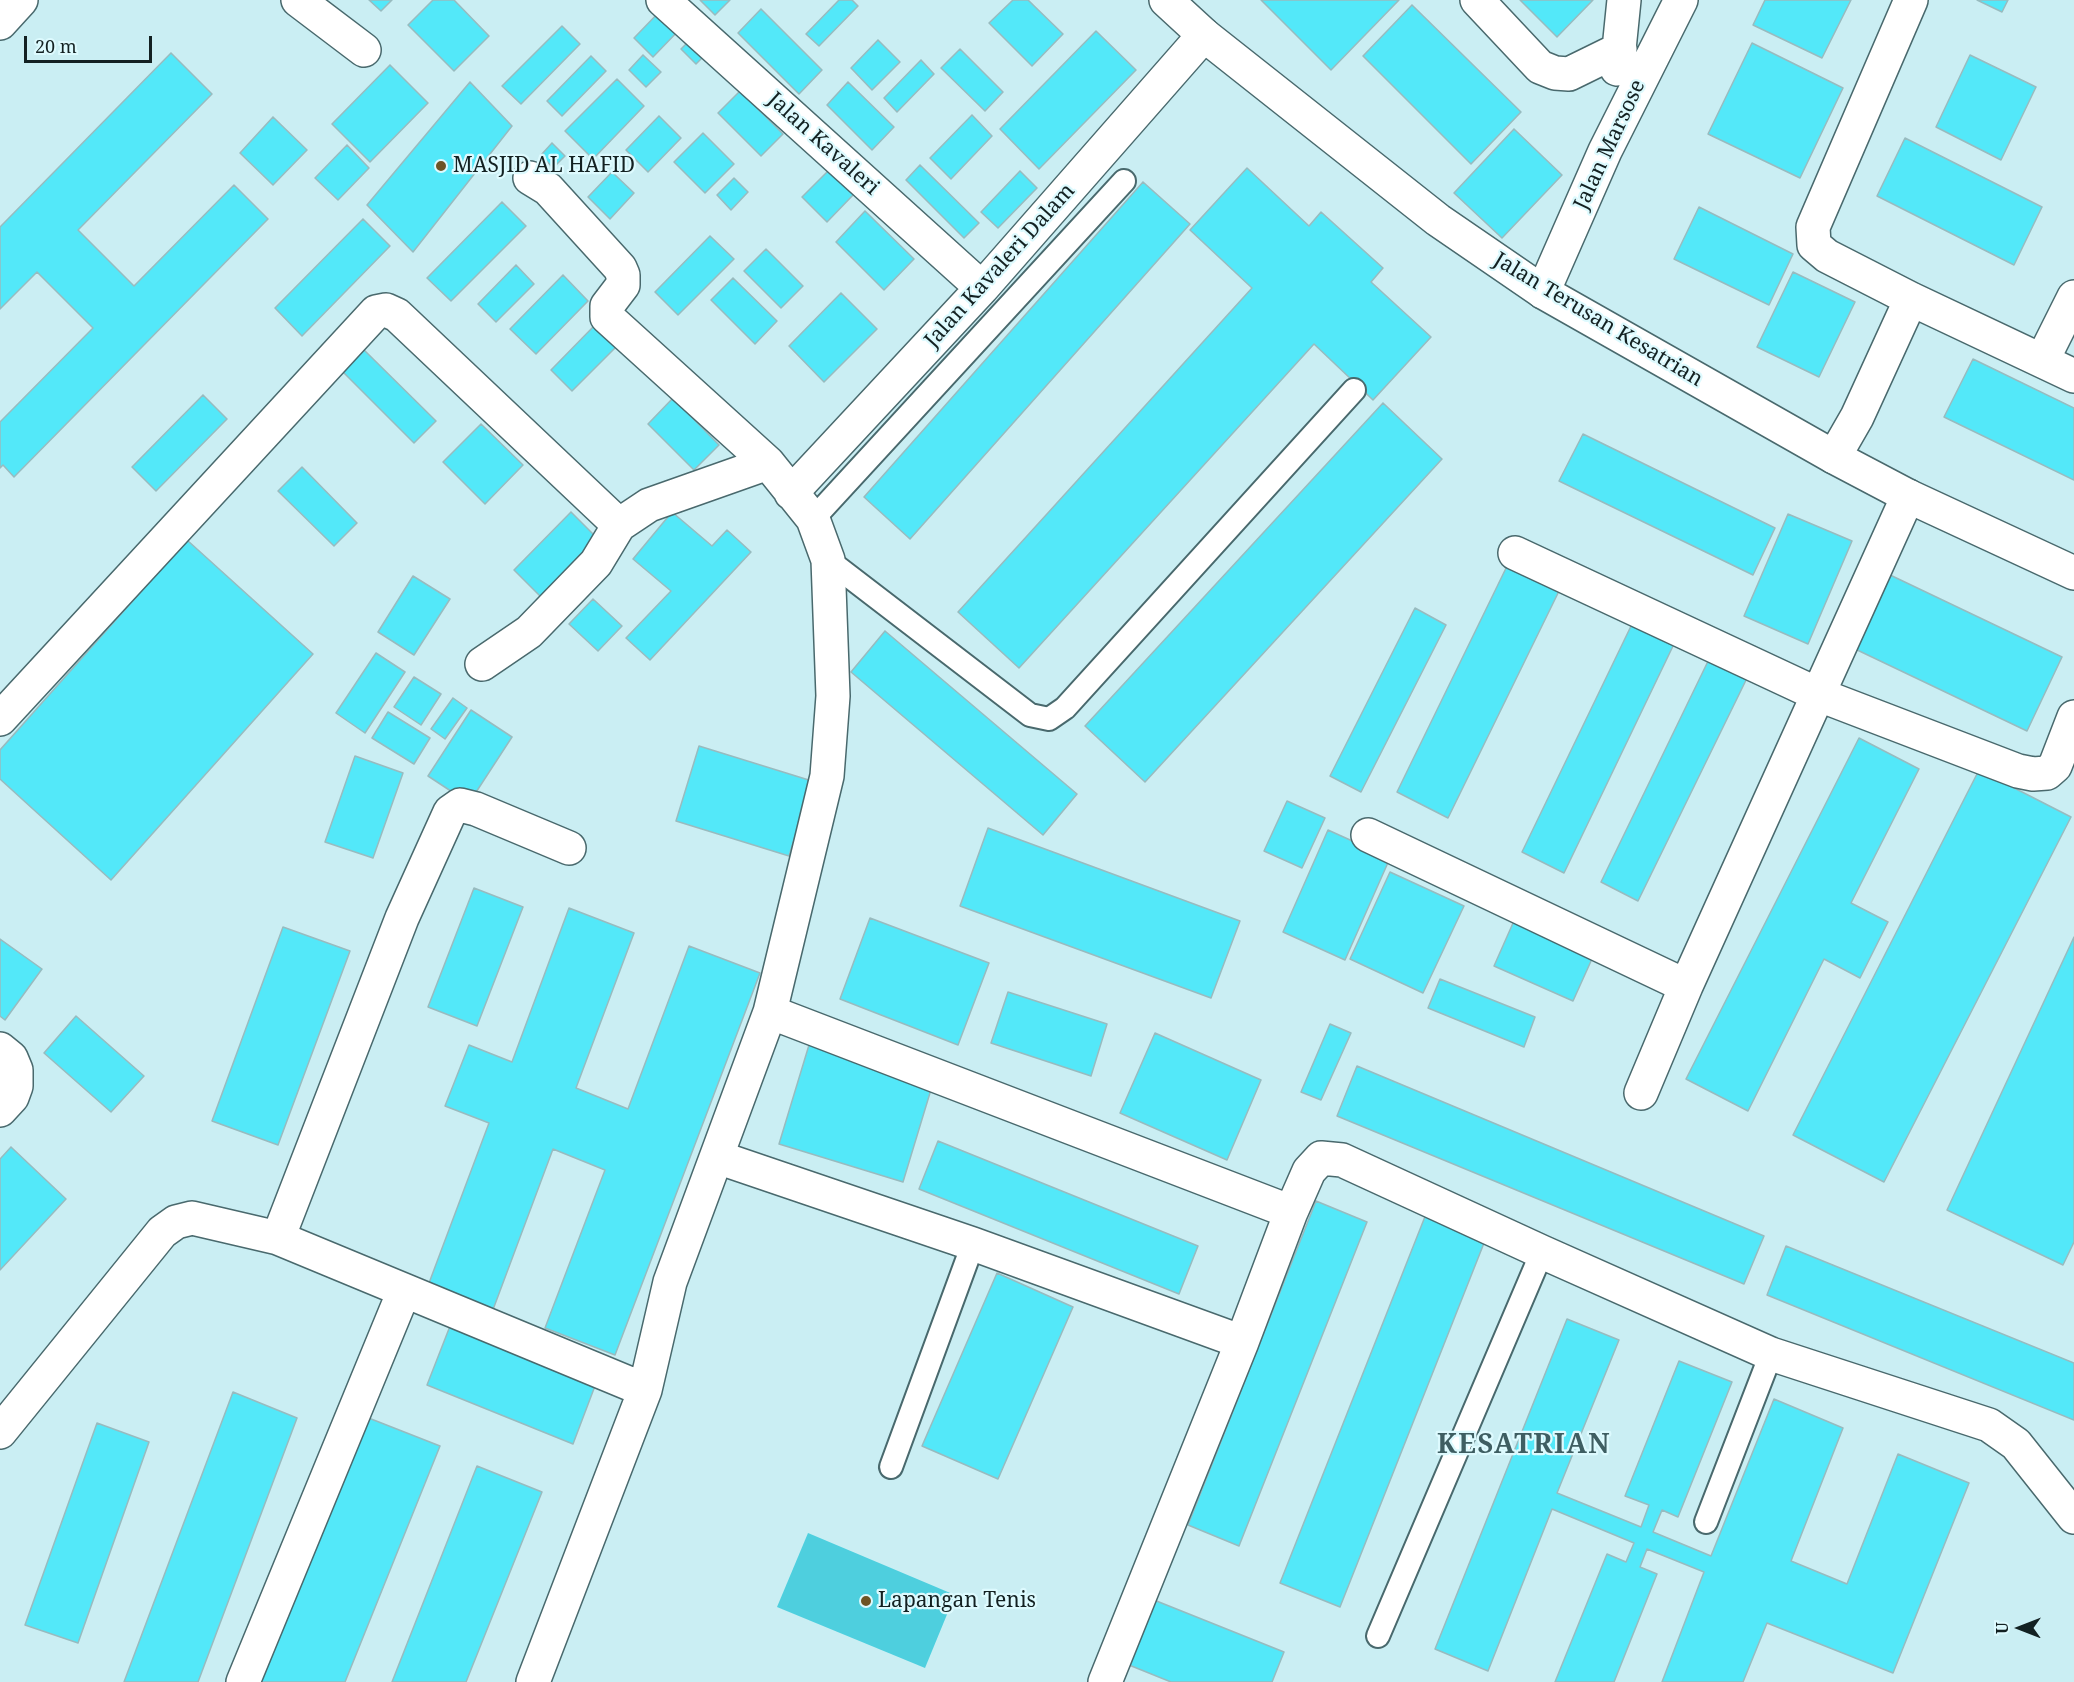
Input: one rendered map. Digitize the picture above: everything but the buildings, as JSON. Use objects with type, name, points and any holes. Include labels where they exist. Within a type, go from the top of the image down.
[{"type":"street","points":[[0,23],[21,0]]},
{"type":"street","points":[[298,0],[364,50]]},
{"type":"street","name":"Jalan Kavaleri","points":[[663,0],[982,288]]},
{"type":"street","name":"Jalan Terusan Kesatrian","points":[[1166,0],[1204,35],[1438,220],[1543,292],[1834,457],[1908,496],[2074,573]]},
{"type":"street","points":[[1477,0],[1540,67],[1555,73],[1569,74],[1620,49]]},
{"type":"street","points":[[1605,151],[1620,49],[1624,0]]},
{"type":"street","name":"Jalan Marsose","points":[[1543,292],[1605,151],[1681,0]]},
{"type":"street","points":[[1911,0],[1813,227],[1814,245],[1827,256],[1911,299],[2074,376]]},
{"type":"street","name":"Jalan Kavaleri Dalam","points":[[791,492],[982,288],[1204,35]]},
{"type":"street","points":[[530,178],[548,189],[620,268],[623,285],[607,306],[607,317],[768,463],[813,519],[828,560],[833,696],[827,776],[770,1012],[670,1282],[645,1390],[533,1682]]},
{"type":"street","points":[[2042,361],[2074,297]]},
{"type":"street","points":[[1834,457],[1857,417],[1911,299]]},
{"type":"street","points":[[0,718],[376,312],[386,310],[397,315],[619,525]]},
{"type":"street","points":[[482,664],[536,625],[596,563],[619,525],[649,505],[768,463]]},
{"type":"street","points":[[1641,1093],[1686,986],[1908,496]]},
{"type":"street","points":[[1515,553],[1817,694],[2018,771],[2033,774],[2047,773],[2055,766],[2074,717]]},
{"type":"street","points":[[278,1238],[402,918],[450,812],[460,805],[476,809],[569,848]]},
{"type":"street","points":[[1368,835],[1686,986]]},
{"type":"street","points":[[770,1012],[1291,1212]]},
{"type":"street","points":[[0,1048],[11,1058],[16,1070],[16,1086],[12,1097],[0,1110]]},
{"type":"street","points":[[717,1157],[973,1244],[1242,1342]]},
{"type":"street","points":[[1105,1682],[1242,1342],[1291,1212],[1309,1171],[1321,1158],[1342,1160],[1771,1354],[1989,1425],[2016,1444],[2074,1518]]},
{"type":"street","points":[[0,1432],[162,1232],[176,1222],[192,1218],[278,1238],[645,1390]]},
{"type":"street","points":[[243,1682],[404,1290]]},
{"type":"lane","points":[[813,519],[1124,181]]},
{"type":"lane","points":[[828,560],[1030,715],[1048,719],[1065,708],[1354,390]]},
{"type":"lane","points":[[891,1467],[973,1244]]},
{"type":"lane","points":[[1378,1636],[1542,1252]]},
{"type":"lane","points":[[1706,1522],[1771,1354]]},
{"type":"shaded area","name":"Lapangan Tenis","points":[[808,1533],[955,1595],[925,1668],[777,1607]]},
{"type":"place","name":"MASJID AL HAFID","points":[[441,166]]},
{"type":"place","name":"Lapangan Tenis","points":[[866,1601]]},
{"type":"district","name":"KESATRIAN","points":[[1524,1445]]}]
